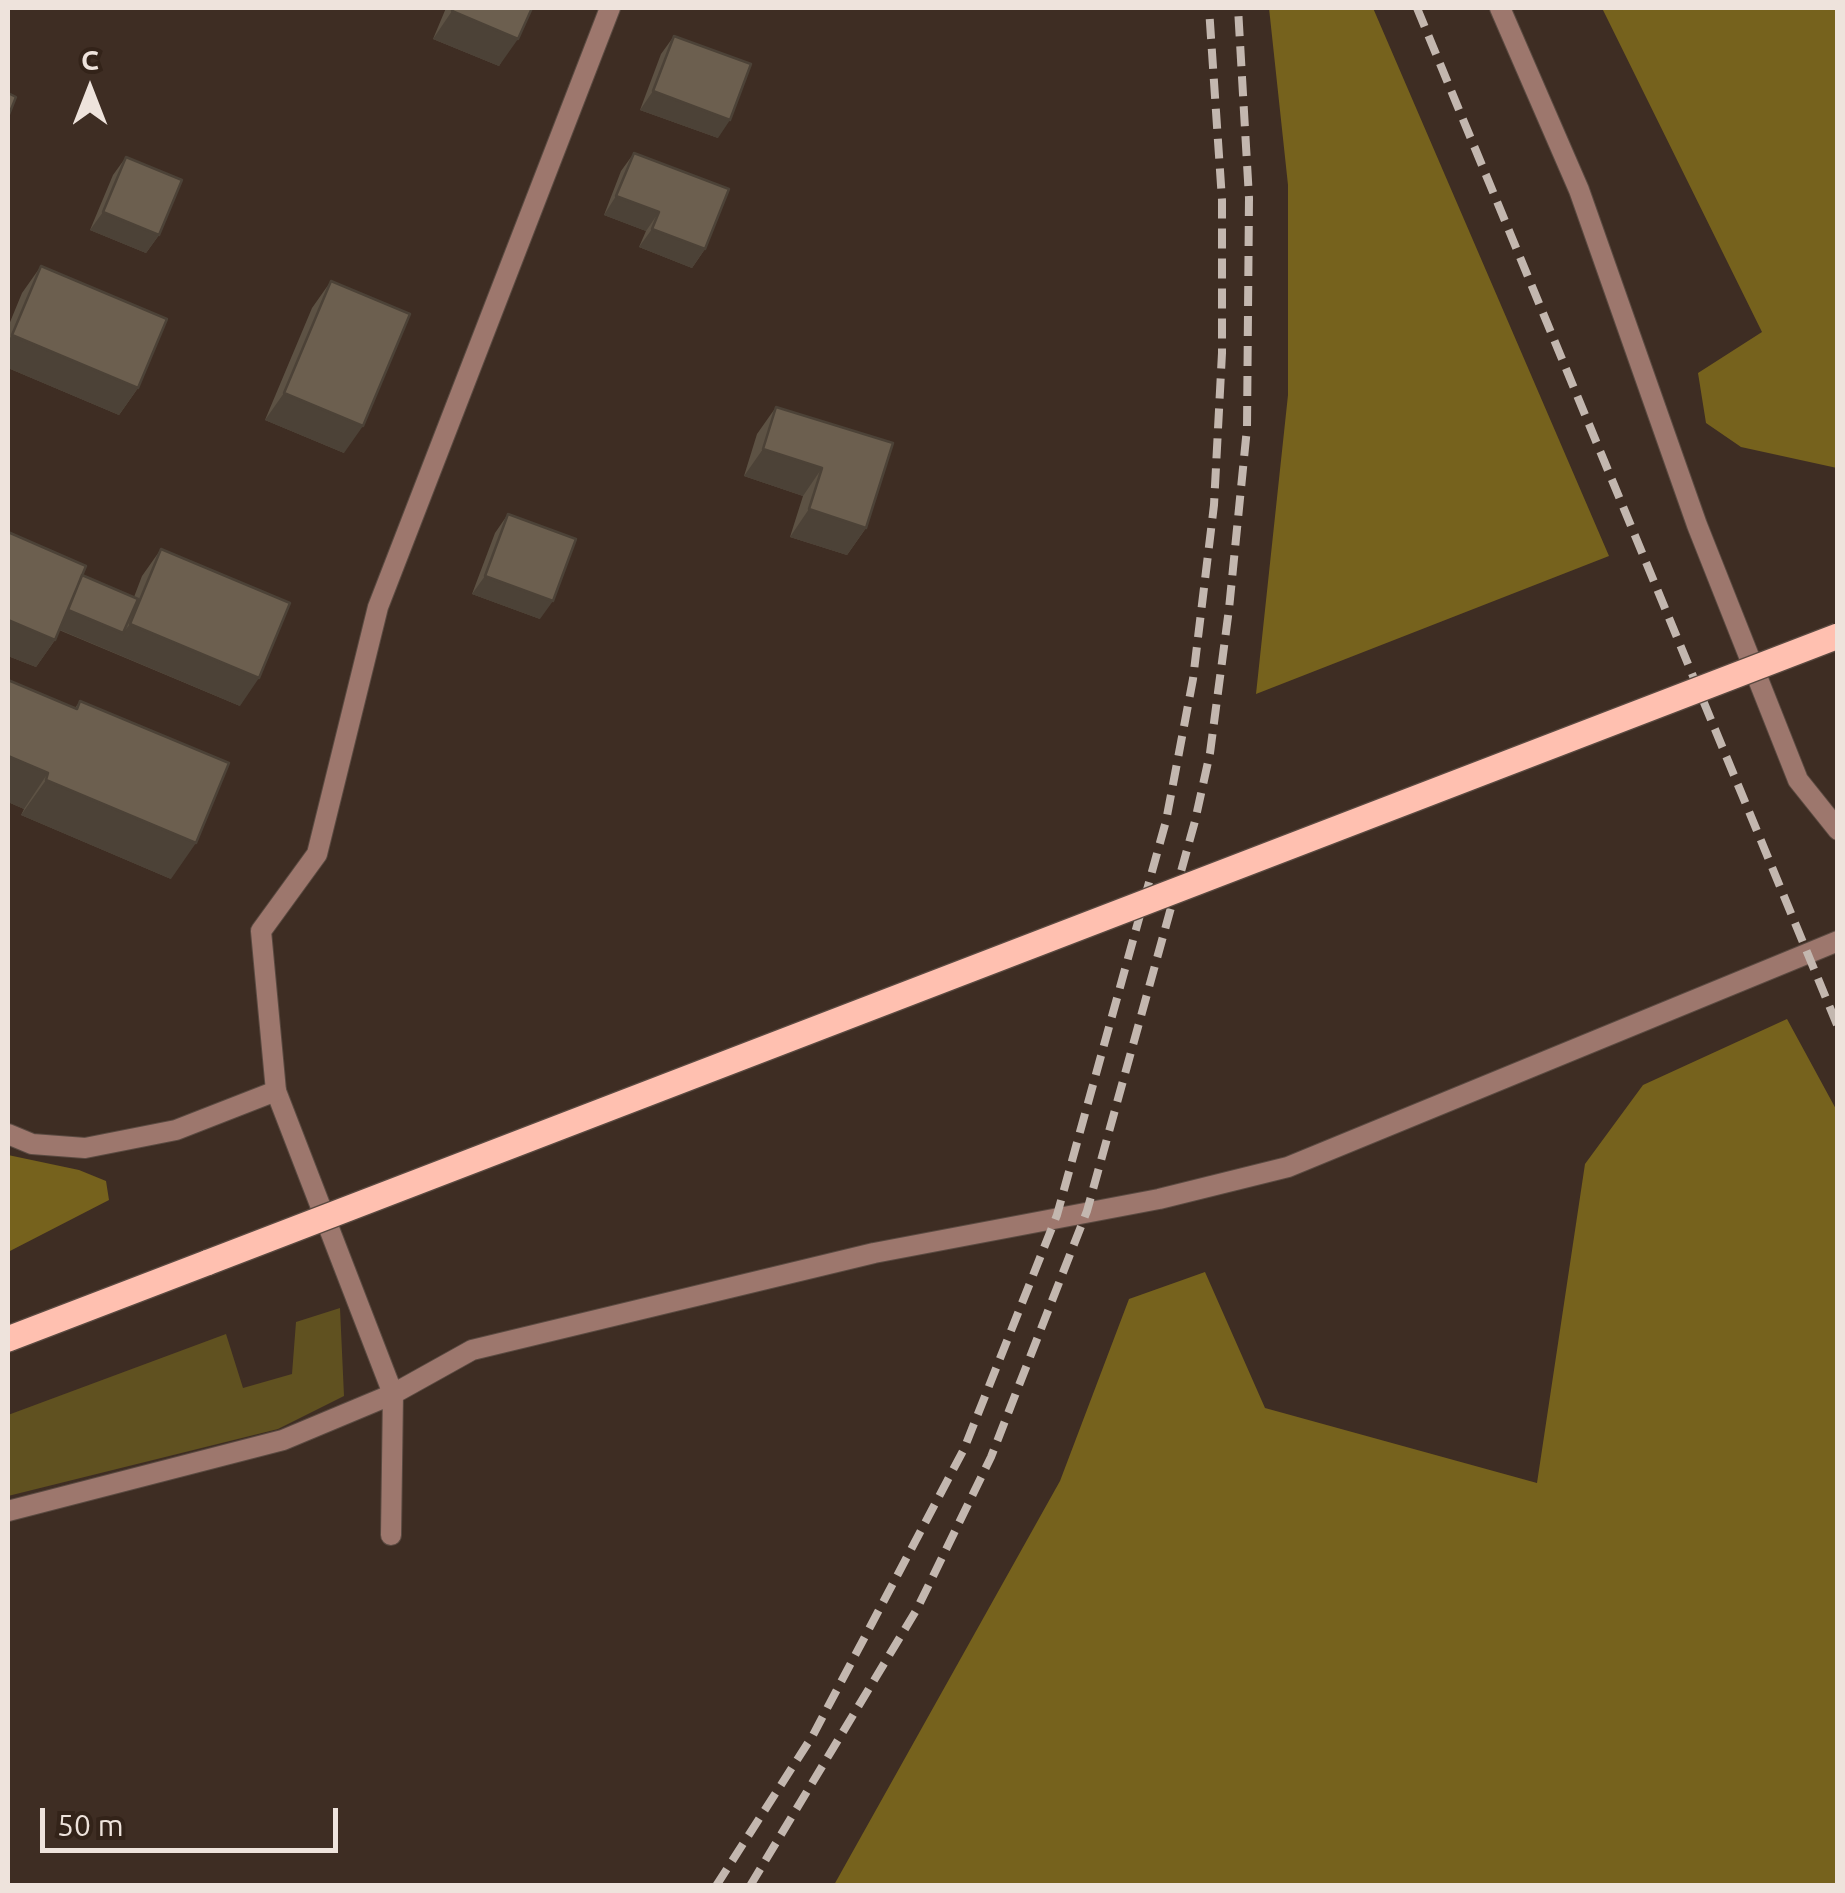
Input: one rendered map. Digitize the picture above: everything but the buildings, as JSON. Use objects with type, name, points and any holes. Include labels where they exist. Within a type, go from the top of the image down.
[{"type":"main road","points":[[8,1340],[1838,636]]},
{"type":"street","points":[[391,1535],[393,1394],[276,1091],[261,931],[316,854],[378,606],[610,8]]},
{"type":"street","points":[[1500,8],[1579,190],[1698,525],[1798,780],[1838,830]]},
{"type":"street","points":[[8,1511],[282,1440],[393,1394],[472,1350],[874,1252],[1178,1195],[1288,1167],[1838,941]]},
{"type":"street","points":[[8,1134],[32,1144],[84,1148],[176,1130],[276,1091]]},
{"type":"shaded area","points":[[1269,8],[1373,8],[1609,556],[1256,694],[1288,395],[1288,185]]},
{"type":"shaded area","points":[[1602,8],[1837,8],[1837,468],[1741,447],[1706,423],[1698,373],[1762,332]]},
{"type":"shaded area","points":[[1787,1019],[1837,1111],[1837,1885],[834,1885],[1060,1481],[1129,1299],[1205,1272],[1265,1408],[1537,1483],[1585,1164],[1643,1085]]},
{"type":"shaded area","points":[[8,1155],[79,1170],[106,1181],[109,1200],[8,1252]]},
{"type":"shaded area","points":[[340,1308],[344,1396],[278,1429],[8,1496],[8,1415],[226,1334],[243,1388],[292,1374],[296,1322]]},
{"type":"railway","points":[[716,1886],[813,1735],[964,1449],[1057,1215],[1166,821],[1193,679],[1214,505],[1222,353],[1222,200],[1209,8]]},
{"type":"railway","points":[[750,1886],[917,1609],[991,1457],[1087,1211],[1195,821],[1210,753],[1247,428],[1249,198],[1238,8]]},
{"type":"railway","points":[[1417,8],[1838,1027]]}]
